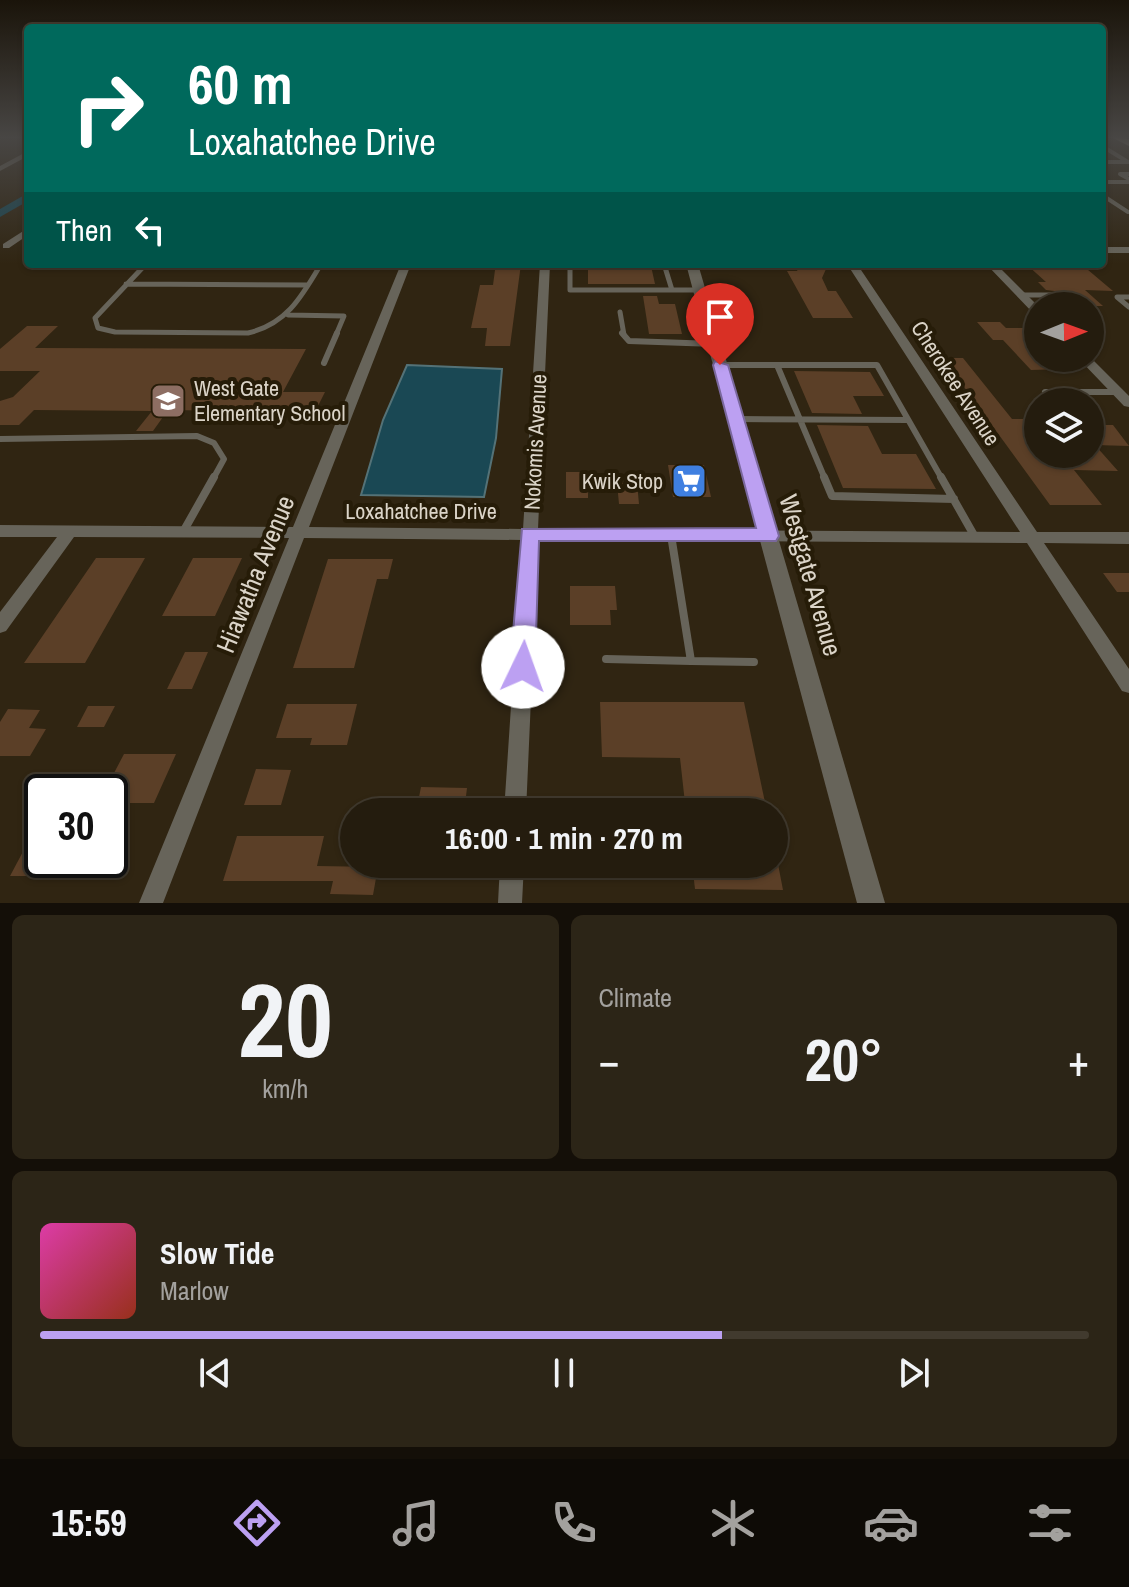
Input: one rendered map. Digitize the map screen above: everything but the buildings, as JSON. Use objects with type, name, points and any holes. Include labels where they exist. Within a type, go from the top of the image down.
[{"type":"street","points":[[3,248],[24,234]]},
{"type":"street","points":[[3,248],[24,246]]},
{"type":"street","points":[[1107,250],[1129,250]]},
{"type":"street","name":"Hiawatha Avenue","points":[[151,903],[404,268]]},
{"type":"street","name":"Nokomis Avenue","points":[[516,798],[545,268]]},
{"type":"street","name":"Westgate Avenue","points":[[693,268],[871,903]]},
{"type":"street","name":"Cherokee Avenue","points":[[855,268],[1129,685]]},
{"type":"street","points":[[995,268],[1022,295]]},
{"type":"street","points":[[1098,372],[1129,403]]},
{"type":"street","name":"Loxahatchee Drive","points":[[0,531],[1129,538]]},
{"type":"street","points":[[0,626],[68,533]]},
{"type":"street","points":[[510,903],[511,878]]},
{"type":"lane","points":[[1106,198],[1129,212]]},
{"type":"lane","points":[[142,268],[95,318],[98,328],[115,332],[248,333],[269,329],[288,315],[319,268]]},
{"type":"lane","points":[[570,268],[570,290],[700,290]]},
{"type":"lane","points":[[665,268],[672,290]]},
{"type":"lane","points":[[126,284],[308,285]]},
{"type":"lane","points":[[1129,297],[1117,297],[1129,307]]},
{"type":"lane","points":[[620,312],[622,333],[634,343],[715,344]]},
{"type":"lane","points":[[288,315],[344,316],[324,363]]},
{"type":"lane","points":[[720,365],[877,365],[975,537]]},
{"type":"lane","points":[[777,365],[832,496],[954,499]]},
{"type":"lane","points":[[1104,392],[1117,392]]},
{"type":"lane","points":[[736,419],[908,420]]},
{"type":"lane","points":[[0,439],[197,436],[211,440],[221,448],[224,459],[183,532]]},
{"type":"lane","points":[[671,535],[691,661]]},
{"type":"lane","points":[[606,659],[754,662]]},
{"type":"water","points":[[407,365],[502,369],[496,438],[484,497],[361,495],[383,420]]},
{"type":"waterway","points":[[0,214],[24,199]]},
{"type":"place","name":"West Gate Elementary School","points":[[168,401]]},
{"type":"place","name":"Kwik Stop","points":[[689,481]]},
{"type":"route","points":[[523,667],[529,534],[768,536],[720,365]]}]
